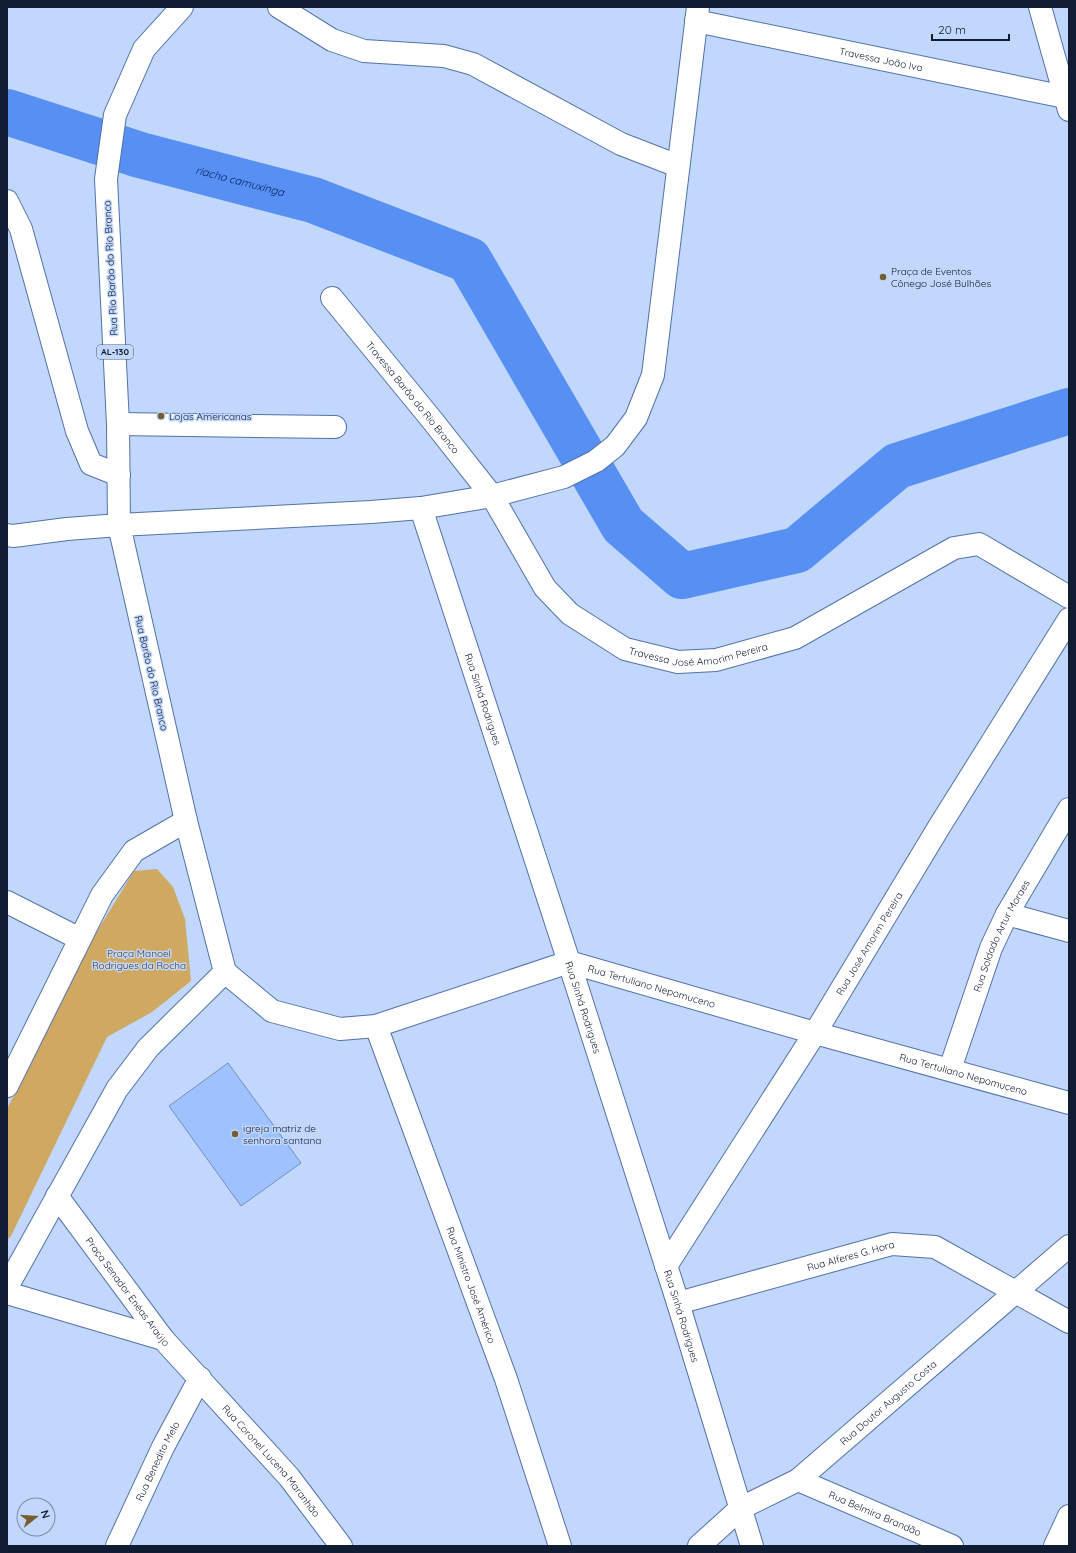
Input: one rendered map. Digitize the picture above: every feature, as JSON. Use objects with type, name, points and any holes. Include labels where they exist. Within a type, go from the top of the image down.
[{"type":"street","name":"Rua Rio Barão do Rio Branco","points":[[119,525],[118,424],[106,179],[115,115],[144,49],[182,7]]},
{"type":"street","points":[[279,7],[332,40],[364,51],[444,56],[473,64],[621,144],[678,166]]},
{"type":"street","points":[[1040,7],[1068,101]]},
{"type":"street","points":[[9,537],[67,529],[119,525],[421,508],[492,496],[564,477],[596,461],[615,446],[636,418],[653,375],[697,14]]},
{"type":"street","name":"Travessa João Ivo","points":[[697,14],[1068,101]]},
{"type":"street","points":[[7,201],[21,229],[77,431],[91,464],[118,475]]},
{"type":"street","name":"Travessa Barão do Rio Branco","points":[[332,298],[492,496]]},
{"type":"street","points":[[118,424],[335,427]]},
{"type":"street","name":"Travessa José Amorim Pereira","points":[[492,496],[545,588],[570,614],[625,648],[678,662],[716,660],[795,638],[954,548],[978,544],[1069,597]]},
{"type":"street","name":"Rua Sinhá Rodrigues","points":[[421,508],[570,962],[678,1303],[752,1546]]},
{"type":"street","name":"Rua Barão do Rio Branco","points":[[119,525],[186,821]]},
{"type":"street","name":"Rua José Amorim Pereira","points":[[666,1266],[815,1033],[939,827],[1069,619]]},
{"type":"street","name":"Rua Soldado Artur Moraes","points":[[950,1069],[991,948],[1007,914],[1069,809]]},
{"type":"street","points":[[7,1086],[102,895],[134,851],[186,821],[225,972],[272,1011],[340,1029],[376,1026],[570,962]]},
{"type":"street","points":[[7,902],[80,939]]},
{"type":"street","points":[[1007,914],[1069,931]]},
{"type":"street","name":"Rua Tertuliano Nepomuceno","points":[[570,962],[815,1033],[1069,1103]]},
{"type":"street","points":[[7,1287],[117,1089],[148,1048],[225,972]]},
{"type":"street","name":"Rua Ministro José Américo","points":[[376,1026],[506,1379],[560,1546]]},
{"type":"street","name":"Praça Senador Enéas Araújo","points":[[57,1196],[163,1339]]},
{"type":"street","name":"Rua Alferes G. Hora","points":[[678,1303],[892,1244],[934,1247],[1069,1322]]},
{"type":"street","name":"Rua Doutor Augusto Costa","points":[[699,1546],[741,1508],[798,1480],[1069,1246]]},
{"type":"street","name":"Praça Senador Enéas Araújo","points":[[7,1293],[163,1339]]},
{"type":"street","name":"Rua Coronel Lucena Maranhão","points":[[163,1339],[200,1378],[289,1478],[340,1546]]},
{"type":"street","name":"Rua Benedito Melo","points":[[117,1546],[163,1448],[200,1378]]},
{"type":"street","name":"Rua Belmira Brandão","points":[[798,1480],[952,1546]]},
{"type":"street","points":[[1056,1546],[1069,1516]]},
{"type":"green space","name":"Praça Manoel Rodrigues da Rocha","points":[[157,869],[173,887],[185,919],[191,981],[152,1012],[107,1037],[11,1236],[7,1240],[7,1109],[85,951],[134,871]]},
{"type":"building","name":"igreja matriz de senhora santana","points":[[228,1063],[301,1163],[241,1206],[169,1106]]},
{"type":"waterway","name":"riacho camuxinga","points":[[7,112],[140,155],[313,200],[469,260],[623,525],[682,576],[797,550],[897,466],[1069,411]]},
{"type":"place","name":"Praça de Eventos Cônego José Bulhões","points":[[883,277]]},
{"type":"place","name":"Lojas Americanas","points":[[161,416]]},
{"type":"place","name":"igreja matriz de senhora santana","points":[[235,1134]]}]
